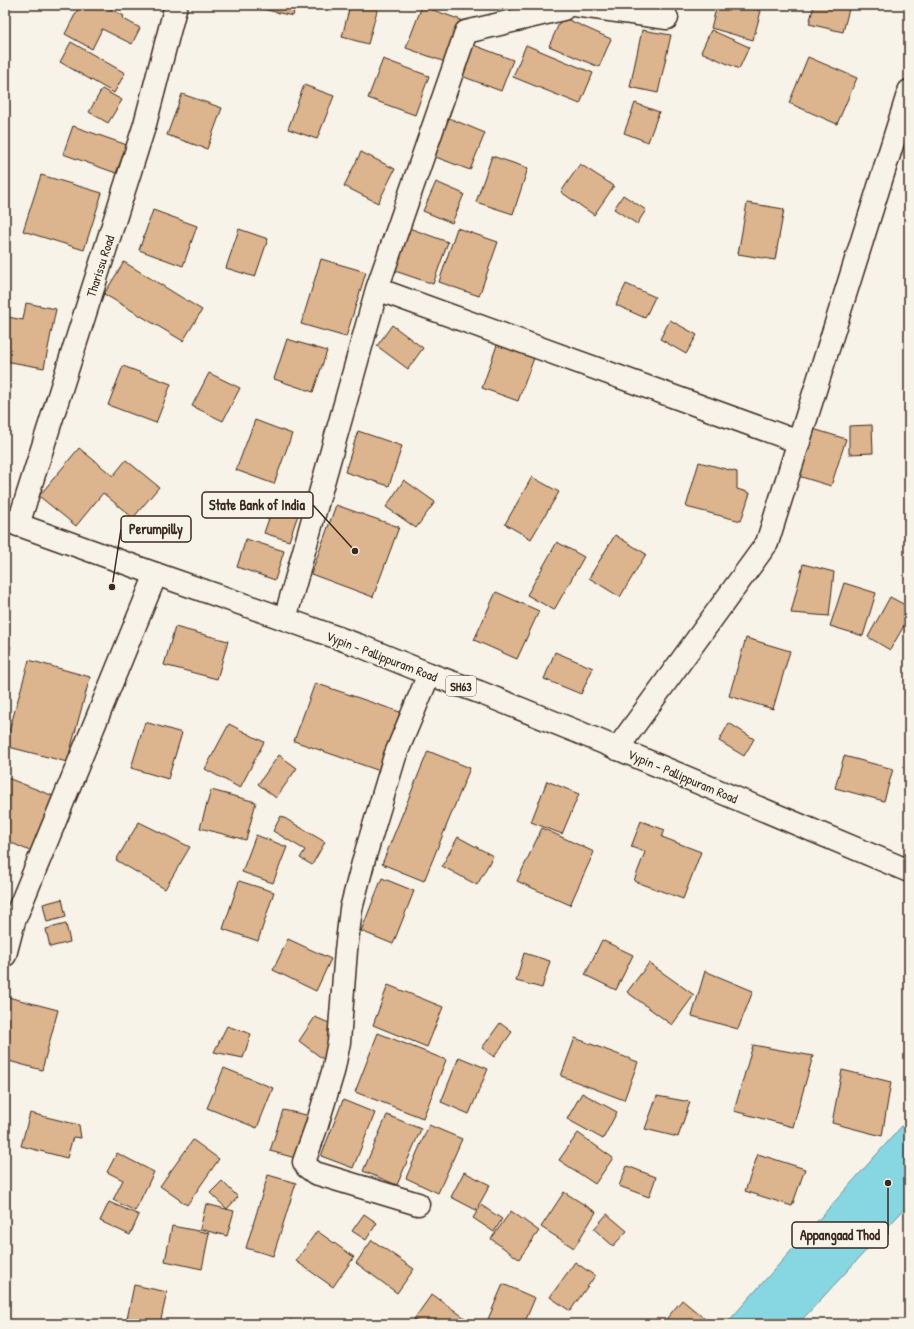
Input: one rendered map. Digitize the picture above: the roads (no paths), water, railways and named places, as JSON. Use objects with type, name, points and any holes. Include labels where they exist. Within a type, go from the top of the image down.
[{"type":"street","name":"Tharissu Road","points":[[12,523],[145,124],[176,5]]},
{"type":"street","points":[[285,619],[378,289],[466,32],[567,6],[667,18]]},
{"type":"street","points":[[617,749],[767,543],[909,91]]},
{"type":"street","points":[[378,289],[799,442]]},
{"type":"street","name":"Vypin - Pallippuram Road","points":[[12,523],[358,645],[578,732],[909,871]]},
{"type":"street","points":[[5,955],[14,921],[156,574]]},
{"type":"street","points":[[418,1204],[315,1173],[307,1167],[304,1162],[333,1072],[339,1042],[346,950],[352,909],[364,859],[395,756],[429,674]]},
{"type":"water","points":[[909,1118],[909,1204],[798,1324],[726,1324]]},
{"type":"place","name":"State Bank of India","points":[[355,551]]},
{"type":"place","name":"Perumpilly","points":[[112,587]]},
{"type":"place","name":"Appangaad Thod","points":[[888,1183]]}]
